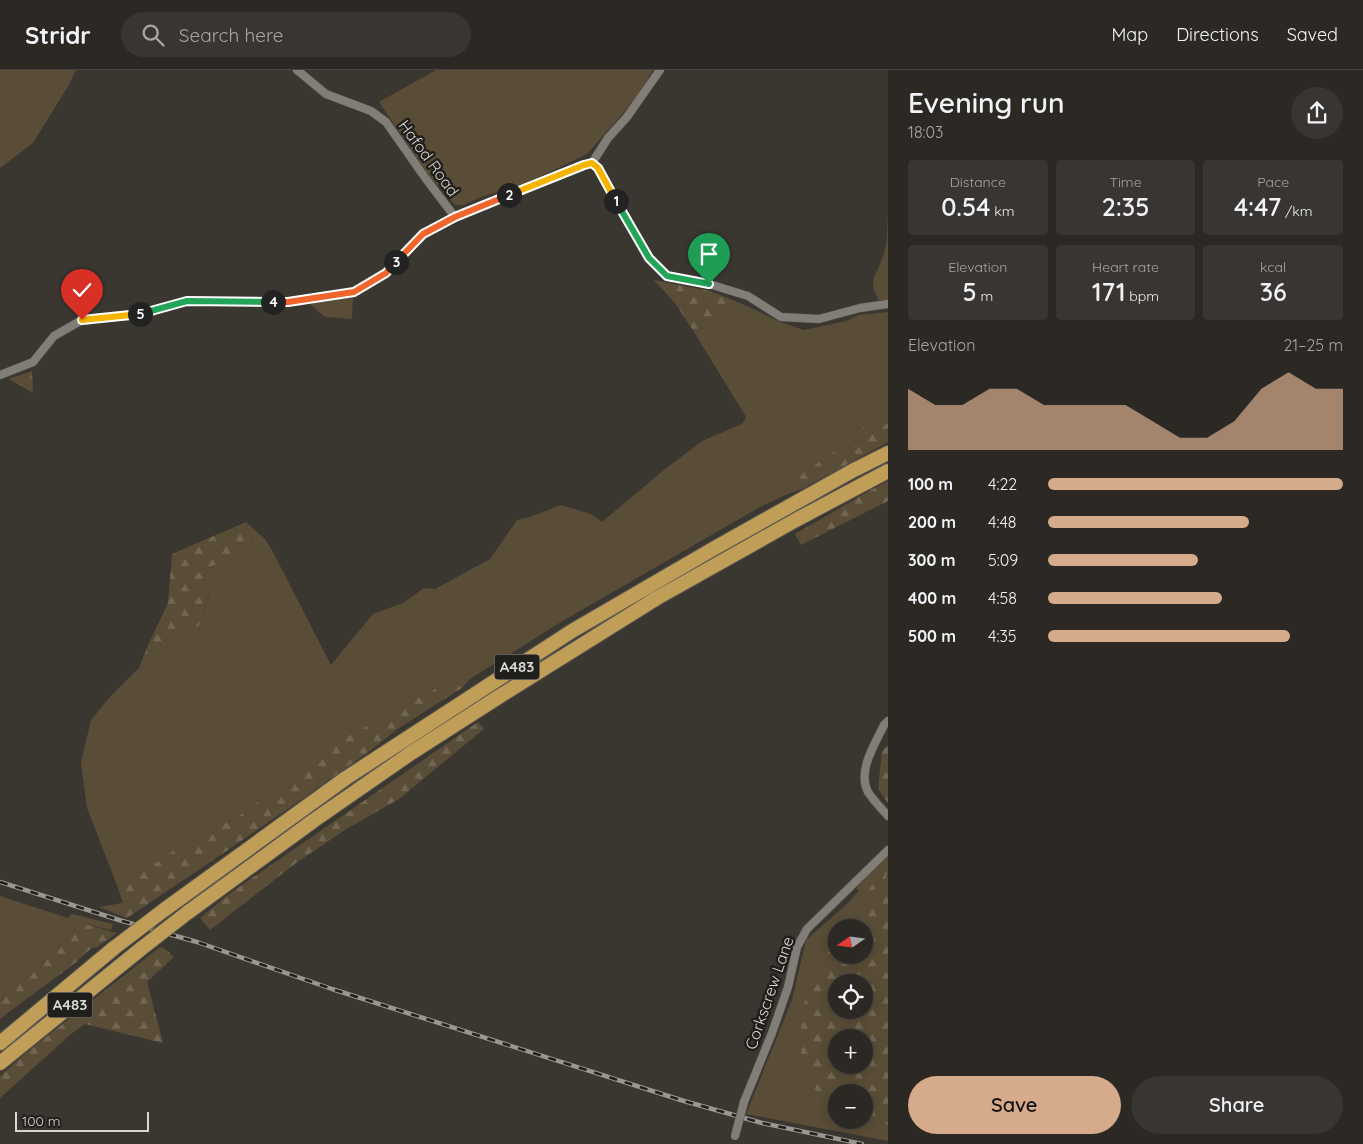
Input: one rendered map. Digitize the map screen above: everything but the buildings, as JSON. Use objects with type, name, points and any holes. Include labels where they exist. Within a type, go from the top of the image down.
[{"type":"highway","name":"A483","points":[[0,1043],[114,948],[346,778],[572,631],[713,549],[888,453]]},
{"type":"highway","name":"A483","points":[[0,1063],[187,913],[313,820],[411,754],[657,598],[888,471]]},
{"type":"highway","points":[[0,1033],[65,988]]},
{"type":"street","name":"Hafod Road","points":[[297,70],[326,94],[371,112],[386,122],[426,180],[455,217],[592,163]]},
{"type":"street","points":[[660,70],[627,118],[608,138],[592,163],[598,168],[649,258],[667,276],[709,284],[748,296],[781,317],[819,319],[860,308],[888,304]]},
{"type":"street","points":[[0,375],[33,362],[54,336],[82,320],[134,315],[187,301],[288,302],[354,292],[386,273],[423,234],[455,217]]},
{"type":"street","points":[[888,721],[884,725],[868,761],[864,778],[868,791],[888,816]]},
{"type":"street","name":"Corkscrew Lane","points":[[732,1144],[736,1136],[744,1102],[788,987],[797,947],[807,929],[888,850]]},
{"type":"green space","points":[[0,70],[76,70],[33,143],[0,168]]},
{"type":"green space","points":[[436,70],[653,70],[634,101],[587,154],[525,184],[481,197],[464,205],[455,205],[430,177],[379,102]]},
{"type":"green space","points":[[888,216],[888,300],[879,300],[873,287],[873,282],[886,246]]},
{"type":"green space","points":[[654,280],[710,291],[745,305],[694,332],[675,303]]},
{"type":"green space","points":[[353,297],[352,319],[325,317],[310,304]]},
{"type":"green space","points":[[745,305],[780,322],[804,330],[846,321],[859,315],[888,312],[888,423],[868,436],[861,427],[844,445],[794,480],[802,489],[760,507],[561,622],[470,679],[462,688],[453,679],[327,748],[240,815],[171,852],[124,886],[118,888],[87,808],[81,762],[91,720],[109,698],[139,668],[161,655],[174,634],[199,626],[209,596],[204,578],[210,567],[248,552],[252,539],[246,522],[265,539],[273,552],[331,665],[373,614],[403,603],[424,588],[435,589],[490,559],[517,520],[561,505],[591,514],[602,522],[702,441],[742,424],[746,417],[694,332]]},
{"type":"green space","points":[[32,371],[33,393],[9,379]]},
{"type":"green space","points":[[888,423],[888,442],[802,489],[793,480],[844,445],[855,432],[864,426],[868,436]]},
{"type":"green space","points":[[888,481],[888,501],[801,545],[795,534]]},
{"type":"green space","points":[[246,522],[252,539],[248,552],[210,567],[204,578],[209,595],[199,626],[174,634],[161,655],[139,668],[168,603],[172,554]]},
{"type":"green space","points":[[453,679],[462,688],[399,728],[311,793],[127,918],[99,907],[123,903],[118,888],[124,886],[171,852],[240,815],[326,748]]},
{"type":"green space","points":[[478,722],[484,729],[399,799],[348,828],[296,863],[210,930],[200,918],[229,894]]},
{"type":"green space","points":[[888,745],[888,803],[878,789],[882,751]]},
{"type":"green space","points":[[888,852],[888,863],[883,884],[873,890],[856,889]]},
{"type":"green space","points":[[888,858],[888,1141],[746,1114],[792,1000],[806,940],[828,921],[828,964],[873,964],[873,919],[830,919],[845,906]]},
{"type":"green space","points":[[888,887],[888,1125],[873,1121],[873,1084],[828,1084],[828,1104],[820,1099],[801,1061],[801,1010],[828,952],[828,964],[873,964],[873,919],[857,919]]},
{"type":"green space","points":[[0,896],[68,918],[72,914],[113,924],[111,930],[81,923],[34,972],[0,999]]},
{"type":"green space","points":[[81,923],[117,933],[96,948],[94,947],[0,1019],[0,999],[34,972]]},
{"type":"green space","points":[[160,947],[174,957],[147,982],[163,1043],[85,1024],[71,1034],[0,1098],[0,1076],[27,1052]]},
{"type":"railway","points":[[0,882],[119,920],[197,942],[332,989],[684,1101],[762,1123],[862,1144]]},
{"type":"route","points":[[82,320],[134,315],[187,301],[288,302],[354,292],[386,273],[423,234],[455,217],[592,163],[598,168],[649,258],[667,276],[709,284]]}]
